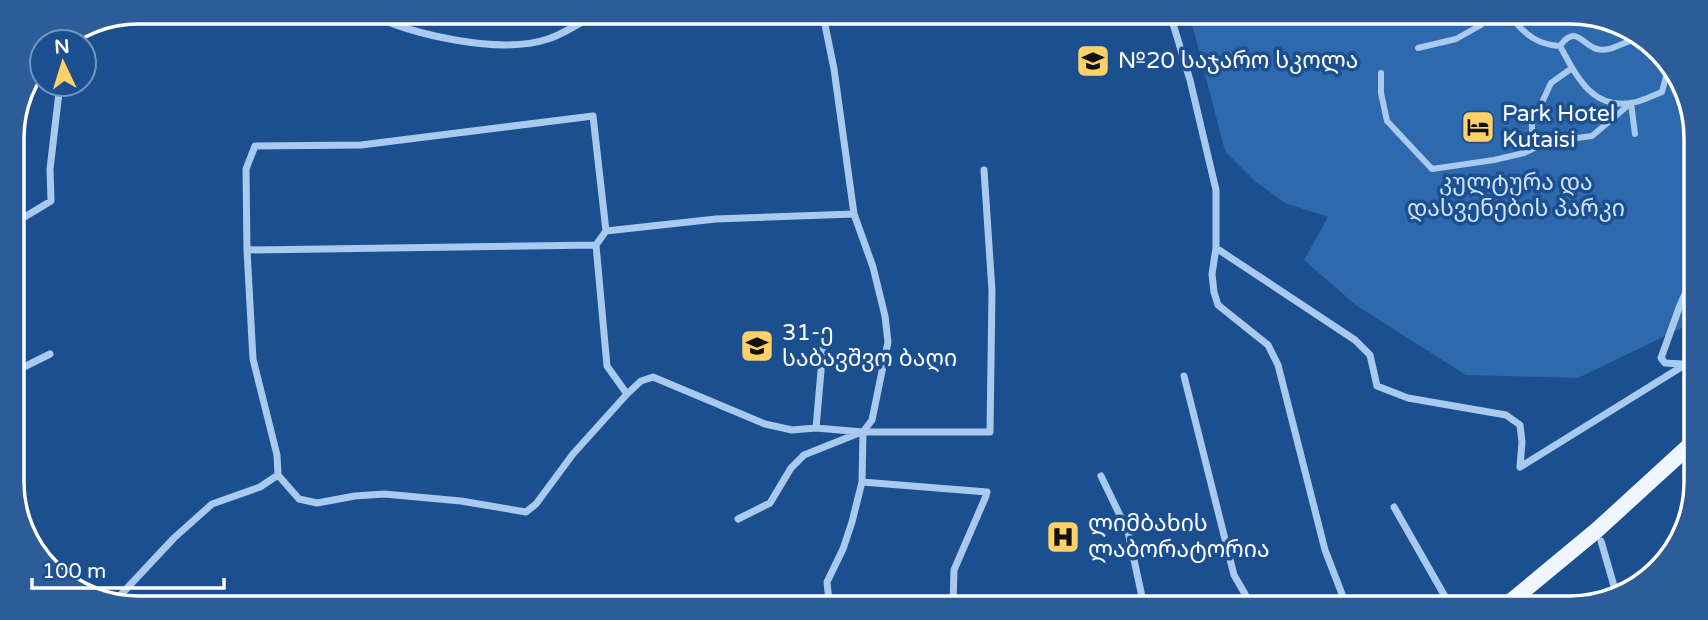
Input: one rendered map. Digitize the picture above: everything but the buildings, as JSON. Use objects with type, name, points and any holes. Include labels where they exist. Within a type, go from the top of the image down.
[{"type":"main road","points":[[1518,595],[1597,530],[1684,450]]},
{"type":"main road","points":[[1536,595],[1601,541],[1684,465]]},
{"type":"street","points":[[391,24],[461,41],[509,46],[548,39],[577,24]]},
{"type":"street","points":[[738,519],[770,503],[791,468],[804,455],[863,432],[872,420],[888,342],[885,316],[873,267],[854,214],[834,69],[824,24]]},
{"type":"street","points":[[1173,24],[1190,80],[1216,190],[1216,248],[1212,274],[1218,305],[1268,345],[1279,365],[1325,550],[1342,595]]},
{"type":"street","points":[[1517,24],[1524,33],[1545,45],[1560,46],[1571,37],[1578,37],[1595,49],[1608,50],[1628,41]]},
{"type":"street","points":[[1418,48],[1456,39],[1481,25]]},
{"type":"street","points":[[1560,46],[1585,88],[1606,102],[1631,103]]},
{"type":"street","points":[[1532,149],[1532,124],[1551,83],[1572,68]]},
{"type":"street","points":[[1381,74],[1381,93],[1387,121],[1432,169],[1494,160],[1547,142],[1592,136],[1631,103],[1662,92],[1666,78]]},
{"type":"street","points":[[25,217],[51,201],[50,169],[58,98]]},
{"type":"street","points":[[1631,103],[1635,134]]},
{"type":"street","points":[[627,394],[607,366],[596,245],[606,231],[593,116],[361,145],[256,146],[246,169],[253,359],[277,455],[278,475],[299,499],[317,503],[384,494],[461,501],[526,512],[536,504],[573,454],[627,394],[641,381],[653,377],[765,424],[792,430],[816,428],[863,432],[990,432],[992,291],[984,170]]},
{"type":"street","points":[[606,231],[716,219],[854,214]]},
{"type":"street","points":[[247,250],[596,245]]},
{"type":"street","points":[[1216,248],[1355,340],[1370,355],[1377,386],[1408,398],[1506,415],[1520,425],[1520,467],[1684,365]]},
{"type":"street","points":[[1684,296],[1661,358],[1665,363],[1684,363]]},
{"type":"street","points":[[816,428],[823,348]]},
{"type":"street","points":[[24,367],[50,354]]},
{"type":"street","points":[[1184,376],[1234,575],[1246,595]]},
{"type":"street","points":[[828,596],[827,582],[843,549],[862,482],[863,432]]},
{"type":"street","points":[[123,594],[174,538],[212,504],[260,487],[278,475]]},
{"type":"street","points":[[1101,476],[1128,532],[1142,595]]},
{"type":"street","points":[[862,482],[986,494],[954,570],[953,595]]},
{"type":"street","points":[[1394,507],[1444,595]]},
{"type":"street","points":[[1601,541],[1614,586]]},
{"type":"green space","name":"კულტურა და დასვენების პარკი","points":[[1192,24],[1569,24],[1592,27],[1620,36],[1650,58],[1660,69],[1680,109],[1684,139],[1684,327],[1578,378],[1466,375],[1357,306],[1304,260],[1328,217],[1285,203],[1256,182],[1225,151]]},
{"type":"place","name":"№20 საჯარო სკოლა","points":[[1093,61]]},
{"type":"place","name":"Park Hotel Kutaisi","points":[[1478,127]]},
{"type":"place","name":"31-ე საბავშვო ბაღი","points":[[757,346]]},
{"type":"place","name":"ლიმბახის ლაბორატორია","points":[[1063,537]]}]
